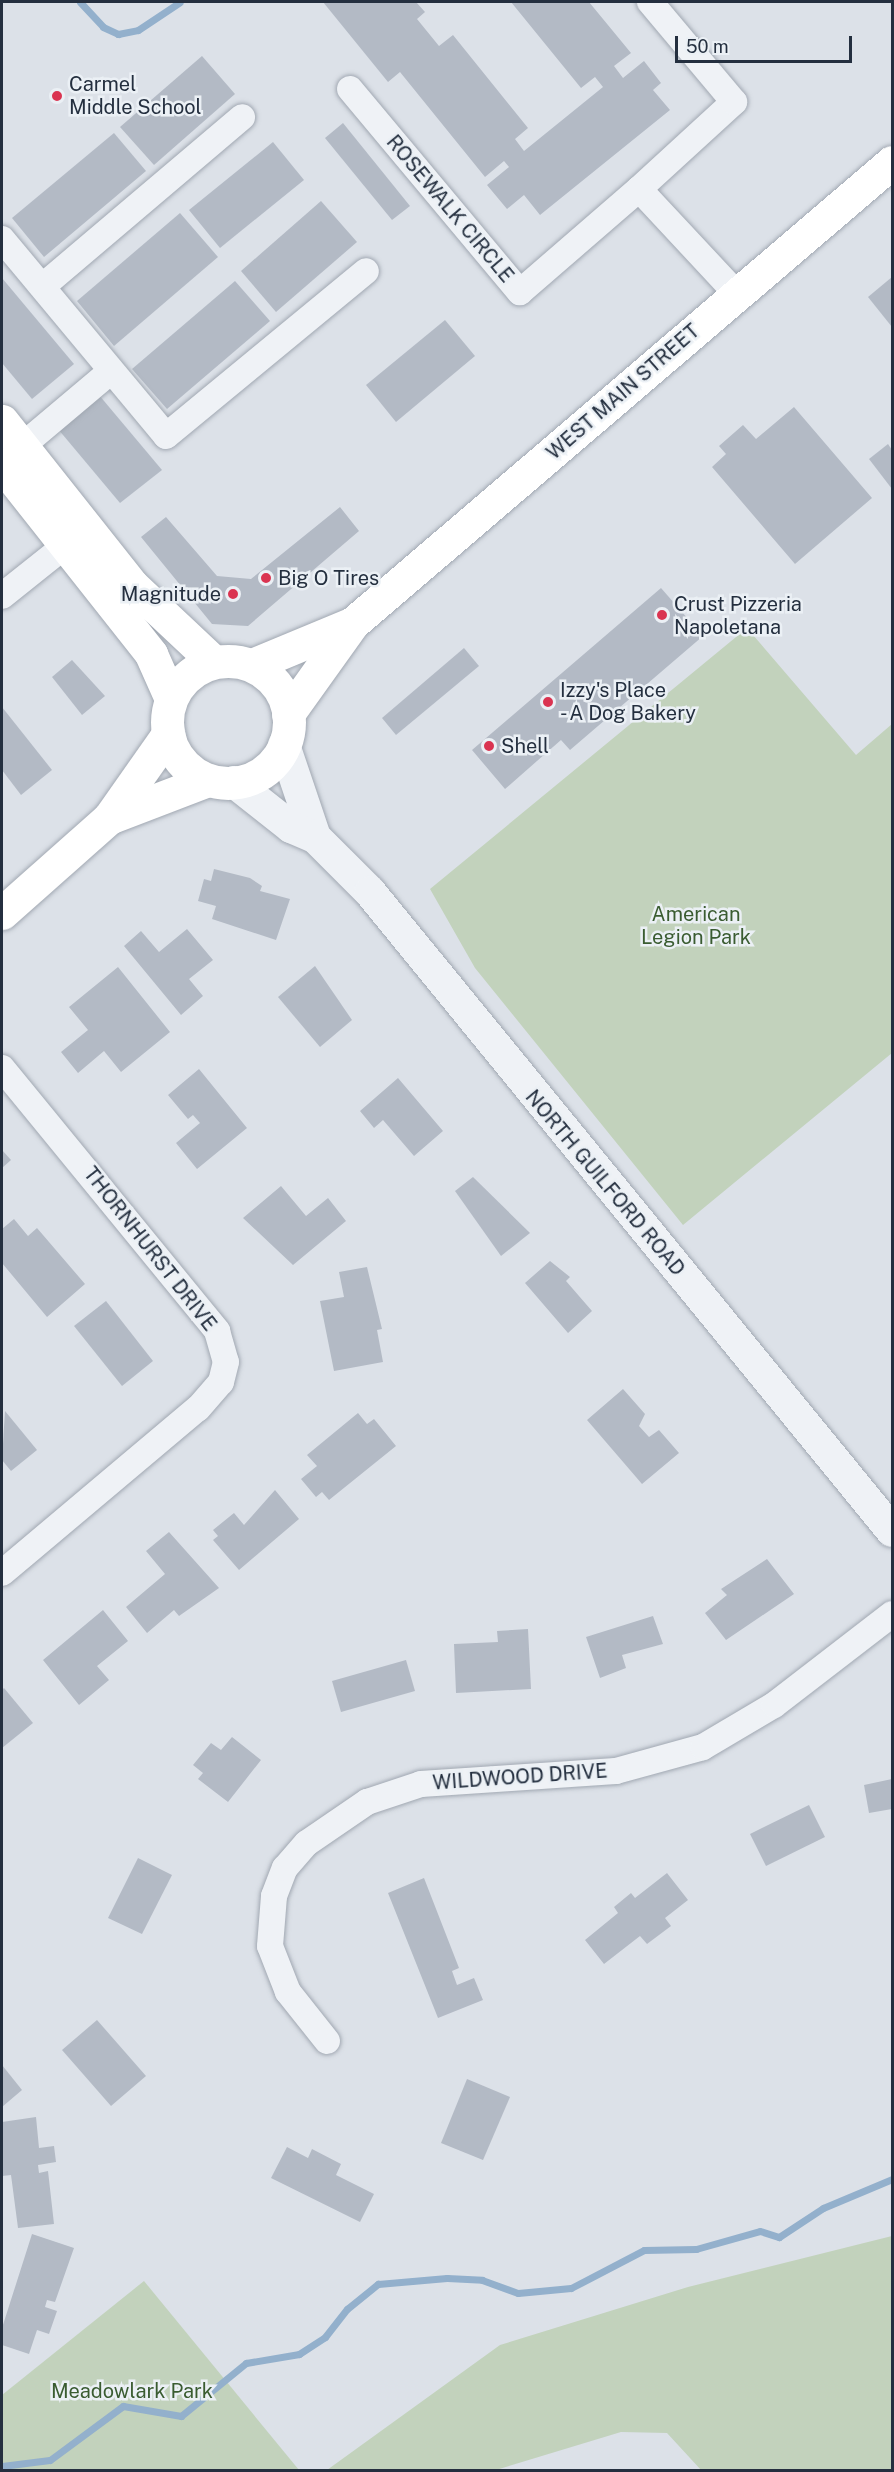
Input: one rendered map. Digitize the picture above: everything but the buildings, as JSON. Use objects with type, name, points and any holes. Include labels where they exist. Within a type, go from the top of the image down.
[{"type":"main road","name":"WEST MAIN STREET","points":[[286,730],[353,623],[892,162]]},
{"type":"main road","points":[[2,421],[12,456],[66,545],[151,654],[171,699]]},
{"type":"main road","points":[[12,456],[132,585],[214,662]]},
{"type":"main road","name":"WEST MAIN STREET","points":[[252,665],[353,623]]},
{"type":"main road","points":[[2,913],[109,818],[168,734],[171,699],[181,682],[214,662],[252,665],[277,685],[286,730],[264,771],[221,781],[109,818]]},
{"type":"main road","points":[[168,734],[182,762],[221,781]]},
{"type":"street","name":"ROSEWALK CIRCLE","points":[[350,89],[520,292],[639,189],[734,102],[650,2]]},
{"type":"street","points":[[43,286],[242,117]]},
{"type":"street","points":[[639,189],[736,294]]},
{"type":"street","points":[[2,239],[166,436],[366,271]]},
{"type":"street","points":[[12,456],[111,370]]},
{"type":"street","points":[[2,596],[66,545]]},
{"type":"street","name":"NORTH GUILFORD ROAD","points":[[286,730],[315,837]]},
{"type":"street","name":"NORTH GUILFORD ROAD","points":[[221,781],[291,826],[315,837],[370,892],[892,1531]]},
{"type":"street","name":"THORNHURST DRIVE","points":[[2,1068],[217,1331],[226,1362],[221,1382],[198,1408],[2,1573]]},
{"type":"street","name":"WILDWOOD DRIVE","points":[[327,2041],[288,1992],[270,1946],[274,1896],[285,1868],[307,1843],[367,1802],[422,1784],[616,1771],[703,1747],[774,1705],[892,1614]]},
{"type":"green space","name":"American Legion Park","points":[[747,628],[856,755],[892,724],[892,1053],[683,1225],[475,968],[430,889]]},
{"type":"green space","points":[[892,2236],[892,2470],[701,2470],[667,2433],[621,2432],[496,2470],[327,2470],[500,2345],[688,2287]]},
{"type":"green space","name":"Meadowlark Park","points":[[144,2281],[299,2470],[2,2470],[2,2395]]},
{"type":"waterway","points":[[80,2],[103,27],[118,34],[138,30],[180,2]]},
{"type":"waterway","points":[[2,2466],[50,2460],[123,2406],[181,2416],[246,2363],[299,2354],[325,2337],[347,2309],[378,2284],[447,2278],[482,2280],[518,2293],[571,2288],[644,2250],[696,2249],[760,2231],[779,2237],[823,2208],[892,2179]]},
{"type":"place","name":"Carmel Middle School","points":[[57,96]]},
{"type":"place","name":"Big O Tires","points":[[266,578]]},
{"type":"place","name":"Magnitude","points":[[233,594]]},
{"type":"place","name":"Crust Pizzeria Napoletana","points":[[662,615]]},
{"type":"place","name":"Izzy's Place - A Dog Bakery","points":[[548,702]]},
{"type":"place","name":"Shell","points":[[489,746]]}]
